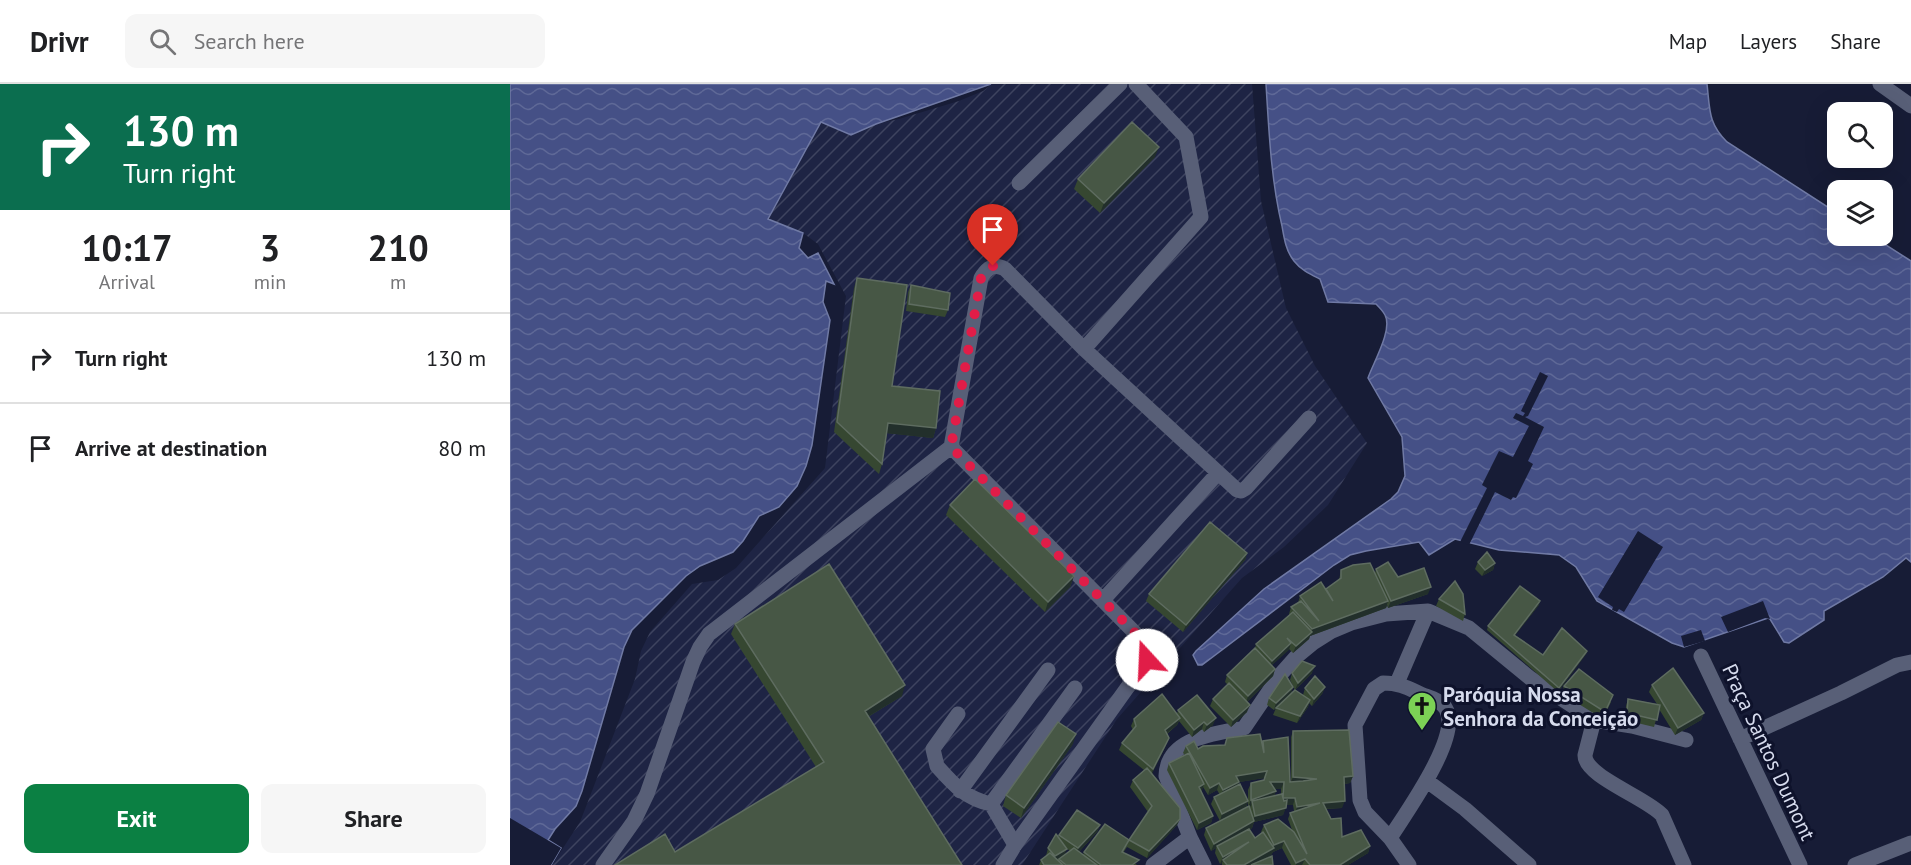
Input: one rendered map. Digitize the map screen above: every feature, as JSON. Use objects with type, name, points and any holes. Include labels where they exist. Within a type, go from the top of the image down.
[{"type":"street","points":[[1019,183],[1120,84]]},
{"type":"street","points":[[1084,349],[1201,217],[1186,138],[1137,84]]},
{"type":"street","points":[[1880,84],[1909,104]]},
{"type":"street","points":[[1907,84],[1909,104]]},
{"type":"street","points":[[603,865],[634,821],[647,794],[693,662],[709,634],[951,447],[981,278],[988,269],[1000,266],[1005,269],[1084,349],[1218,473],[1241,491],[1309,418]]},
{"type":"street","points":[[951,447],[1147,645],[1149,654],[1003,865]]},
{"type":"street","points":[[1103,600],[1218,473]]},
{"type":"street","points":[[1397,683],[1428,611]]},
{"type":"street","points":[[1204,865],[1190,837],[1166,776],[1166,767],[1175,752],[1192,741],[1244,728],[1280,675],[1296,657],[1313,643],[1351,622],[1386,614],[1428,611],[1469,628],[1530,678],[1594,720],[1632,726],[1686,740]]},
{"type":"street","name":"Praça Santos Dumont","points":[[1701,656],[1800,865]]},
{"type":"street","points":[[1740,739],[1897,665],[1911,662]]},
{"type":"street","points":[[960,791],[1048,670]]},
{"type":"street","points":[[1390,838],[1427,781],[1447,736],[1449,715],[1441,703],[1397,683],[1383,683],[1374,689],[1354,725],[1360,800],[1365,812],[1390,838],[1409,865]]},
{"type":"street","points":[[991,804],[1075,688]]},
{"type":"street","points":[[958,714],[933,749],[937,766],[960,791],[979,801],[991,804],[1015,845]]},
{"type":"street","points":[[1594,720],[1585,760],[1596,774],[1643,799],[1662,815],[1684,865]]},
{"type":"street","points":[[1427,781],[1465,809],[1529,865]]},
{"type":"street","points":[[1153,865],[1190,837]]},
{"type":"street","points":[[1855,865],[1911,843]]},
{"type":"shaded area","points":[[992,84],[1252,84],[1261,201],[1286,308],[1315,366],[1367,443],[1328,505],[1284,547],[1242,578],[1117,719],[1022,865],[552,865],[580,822],[635,679],[641,651],[650,632],[692,584],[718,580],[736,568],[825,468],[846,296],[818,244],[803,233],[768,220],[821,122],[851,135],[876,124],[959,101],[983,91]]},
{"type":"water","points":[[510,84],[991,84],[851,135],[821,122],[768,219],[803,233],[799,248],[808,258],[818,253],[834,284],[826,281],[823,302],[830,320],[812,445],[806,466],[797,486],[779,507],[759,516],[733,552],[700,566],[686,576],[632,630],[624,647],[576,806],[548,840],[561,848],[551,865],[510,865]]},
{"type":"water","points":[[1266,84],[1707,84],[1713,122],[1727,142],[1827,207],[1827,246],[1888,246],[1911,261],[1911,562],[1906,558],[1883,577],[1824,611],[1824,620],[1789,643],[1784,642],[1768,618],[1684,647],[1672,643],[1597,601],[1576,567],[1559,555],[1499,550],[1455,539],[1429,555],[1419,542],[1350,555],[1202,665],[1198,665],[1193,655],[1196,651],[1264,589],[1391,499],[1398,492],[1405,476],[1402,437],[1368,378],[1384,338],[1387,321],[1385,315],[1376,304],[1328,302],[1320,279],[1306,272],[1291,257],[1278,209],[1269,138]]},
{"type":"pier","points":[[1540,372],[1548,376],[1528,416],[1525,417],[1544,427],[1528,461],[1533,464],[1516,498],[1513,497],[1511,500],[1495,492],[1469,545],[1460,542],[1487,488],[1482,485],[1499,451],[1513,457],[1529,426],[1513,418],[1516,413],[1523,416],[1525,413],[1521,411]]},
{"type":"pier","points":[[1638,531],[1663,547],[1624,612],[1619,609],[1617,612],[1598,597]]},
{"type":"pier","points":[[1763,601],[1770,619],[1765,618],[1728,632],[1721,617]]},
{"type":"pier","points":[[1701,630],[1705,641],[1684,647],[1681,636]]},
{"type":"pier","points":[[510,818],[561,848],[551,865],[510,865]]},
{"type":"building","points":[[1132,122],[1159,147],[1104,203],[1078,179]]},
{"type":"building","points":[[857,278],[907,285],[892,386],[940,391],[936,428],[888,423],[882,464],[837,422]]},
{"type":"building","points":[[911,285],[950,293],[948,310],[909,304]]},
{"type":"building","points":[[975,479],[1074,576],[1048,602],[950,505]]},
{"type":"building","points":[[1210,522],[1247,553],[1186,625],[1149,594]]},
{"type":"building","points":[[1487,552],[1495,563],[1485,570],[1478,562]]},
{"type":"building","points":[[1388,562],[1398,577],[1424,568],[1431,587],[1391,601],[1376,569]]},
{"type":"building","points":[[1370,563],[1388,601],[1312,629],[1291,607],[1301,601],[1319,621],[1300,596],[1321,582],[1333,601],[1326,589],[1341,578],[1341,570],[1353,565]]},
{"type":"building","points":[[829,564],[905,685],[865,711],[962,865],[615,865],[665,834],[675,852],[824,762],[735,624]]},
{"type":"building","points":[[1455,581],[1463,594],[1465,614],[1439,599]]},
{"type":"building","points":[[1520,586],[1540,601],[1514,635],[1543,655],[1562,628],[1587,651],[1559,688],[1488,626]]},
{"type":"building","points":[[1293,612],[1312,632],[1296,646],[1287,638],[1291,643],[1272,661],[1256,644]]},
{"type":"building","points":[[1255,648],[1275,669],[1248,696],[1227,675]]},
{"type":"building","points":[[1302,661],[1315,666],[1298,683],[1292,673]]},
{"type":"building","points":[[1673,668],[1704,713],[1678,728],[1652,685]]},
{"type":"building","points":[[1579,669],[1613,695],[1605,712],[1564,686]]},
{"type":"building","points":[[1285,674],[1293,687],[1276,703],[1269,698]]},
{"type":"building","points":[[1315,676],[1325,687],[1314,699],[1305,688]]},
{"type":"building","points":[[1229,683],[1250,705],[1233,720],[1213,699]]},
{"type":"building","points":[[1295,690],[1310,700],[1300,716],[1276,708]]},
{"type":"building","points":[[1162,694],[1180,718],[1165,730],[1169,738],[1153,769],[1122,743],[1136,726],[1134,719]]},
{"type":"building","points":[[1197,695],[1216,718],[1207,725],[1204,722],[1194,730],[1178,710]]},
{"type":"building","points":[[1628,699],[1660,705],[1657,720],[1627,713]]},
{"type":"building","points":[[1058,722],[1076,734],[1024,808],[1006,795]]},
{"type":"building","points":[[1349,730],[1353,776],[1344,777],[1345,801],[1323,803],[1331,819],[1341,818],[1342,837],[1361,830],[1370,846],[1340,865],[1310,865],[1305,859],[1296,863],[1284,841],[1274,845],[1264,825],[1278,819],[1294,832],[1307,854],[1290,813],[1320,803],[1297,807],[1295,798],[1283,798],[1284,782],[1270,782],[1276,791],[1251,800],[1251,783],[1264,780],[1267,771],[1236,776],[1239,782],[1223,790],[1219,783],[1210,788],[1186,746],[1194,741],[1198,749],[1203,746],[1225,745],[1227,738],[1260,734],[1264,753],[1263,741],[1288,737],[1290,782],[1303,781],[1317,779],[1293,777],[1293,731]]},
{"type":"building","points":[[1189,753],[1204,784],[1199,787],[1213,816],[1199,823],[1169,763]]},
{"type":"building","points":[[1147,768],[1180,808],[1180,819],[1149,851],[1129,840],[1152,806],[1133,780]]},
{"type":"building","points":[[1240,784],[1248,801],[1222,814],[1214,797]]},
{"type":"building","points":[[1282,794],[1284,801],[1287,800],[1286,808],[1255,816],[1252,801]]},
{"type":"building","points":[[1249,806],[1254,821],[1214,844],[1206,828]]},
{"type":"building","points":[[1077,810],[1100,825],[1078,848],[1059,835]]},
{"type":"building","points":[[1105,824],[1129,840],[1122,852],[1139,860],[1132,865],[1101,865],[1084,852]]},
{"type":"building","points":[[1249,829],[1255,838],[1263,832],[1274,848],[1244,865],[1227,865],[1223,860],[1249,842],[1223,857],[1217,846]]},
{"type":"building","points":[[1056,834],[1067,849],[1055,856],[1048,848]]},
{"type":"building","points":[[1074,848],[1097,865],[1066,865],[1059,859]]},
{"type":"building","points":[[1050,853],[1063,865],[1044,865],[1041,860]]},
{"type":"building","points":[[1272,856],[1273,865],[1251,865]]},
{"type":"place","name":"Paróquia Nossa Senhora da Conceição","points":[[1422,732]]},
{"type":"route","points":[[993,266],[981,278],[951,447],[1147,645],[1149,654],[1147,660]]}]
